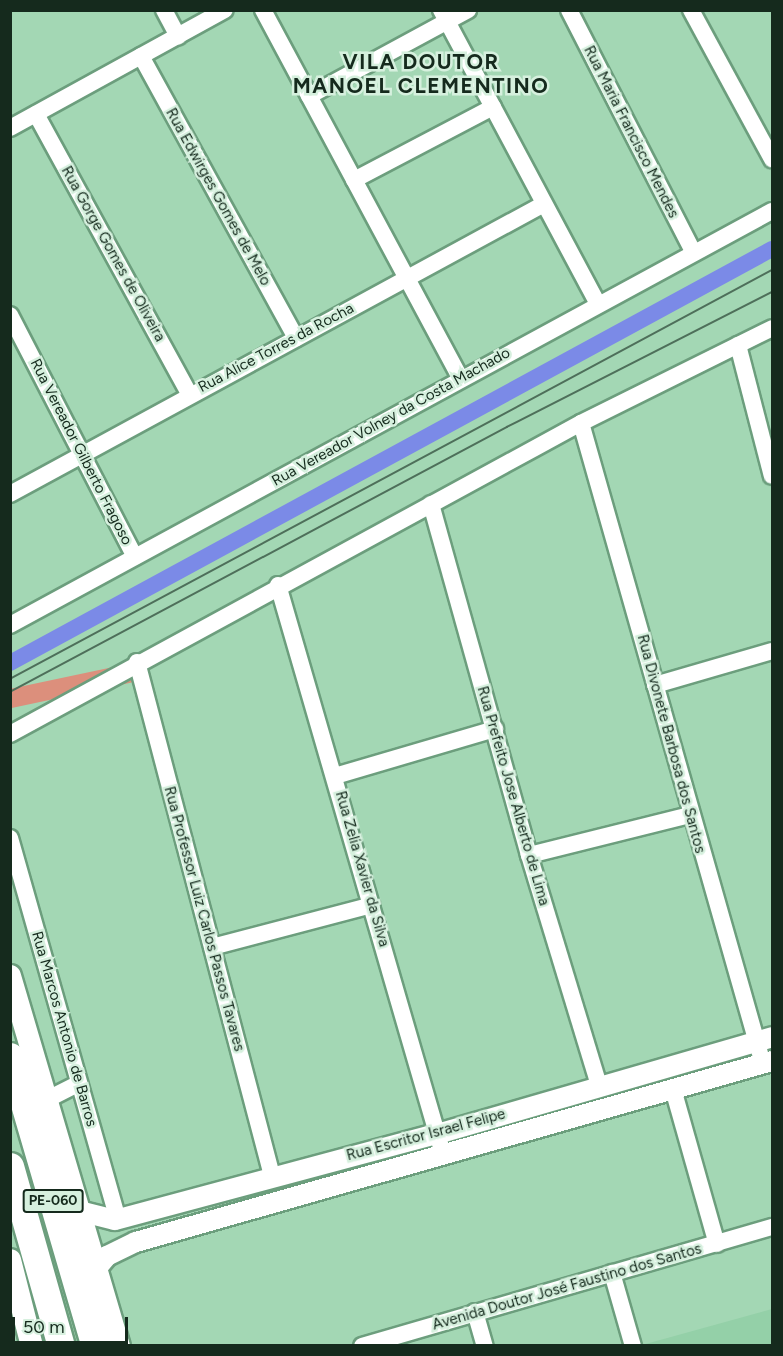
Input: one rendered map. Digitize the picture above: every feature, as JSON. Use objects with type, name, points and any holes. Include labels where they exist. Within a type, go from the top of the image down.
[{"type":"highway","name":"PE-060","points":[[10,1056],[95,1346]]},
{"type":"highway","name":"PE-060","points":[[10,1166],[61,1346]]},
{"type":"main road","name":"PE-060","points":[[10,976],[48,1099],[118,1346]]},
{"type":"main road","points":[[10,1260],[32,1346]]},
{"type":"street","points":[[164,10],[178,36]]},
{"type":"street","points":[[10,128],[225,10]]},
{"type":"street","points":[[263,10],[461,379]]},
{"type":"street","points":[[309,96],[445,16],[468,10]]},
{"type":"street","name":"Rua Maria Francisco Mendes","points":[[569,10],[694,253]]},
{"type":"street","points":[[691,10],[772,159]]},
{"type":"street","points":[[445,16],[542,206],[598,304]]},
{"type":"street","name":"Rua Edwirges Gomes de Melo","points":[[141,56],[296,338]]},
{"type":"street","points":[[354,180],[493,107]]},
{"type":"street","name":"Rua Gorge Gomes de Oliveira","points":[[36,114],[190,395]]},
{"type":"street","name":"Rua Alice Torres da Rocha","points":[[10,494],[406,277],[542,206]]},
{"type":"street","name":"Rua Vereador Volney da Costa Machado","points":[[10,625],[772,211]]},
{"type":"street","name":"Rua Vereador Gilberto Fragoso","points":[[10,315],[84,453],[135,557]]},
{"type":"street","points":[[10,734],[278,585],[581,423],[772,328]]},
{"type":"street","points":[[738,345],[772,476]]},
{"type":"street","name":"Rua Divonete Barbosa dos Santos","points":[[581,423],[690,814],[765,1039],[768,1062]]},
{"type":"street","name":"Rua Prefeito Jose Alberto de Lima","points":[[431,504],[528,855],[598,1086]]},
{"type":"street","name":"Rua Zelia Xavier da Silva","points":[[278,585],[443,1154]]},
{"type":"street","points":[[655,686],[772,651]]},
{"type":"street","name":"Rua Professor Luiz Carlos Passos Tavares","points":[[137,662],[272,1176]]},
{"type":"street","points":[[335,776],[495,729]]},
{"type":"street","points":[[528,855],[690,814]]},
{"type":"street","name":"Rua Marcos Antonio de Barros","points":[[10,838],[118,1219]]},
{"type":"street","points":[[212,947],[372,905]]},
{"type":"street","name":"Rua Escritor Israel Felipe","points":[[79,1211],[118,1219],[272,1176],[437,1134],[765,1039]]},
{"type":"street","name":"Rua Escritor Israel Felipe","points":[[96,1269],[107,1256],[136,1242],[768,1062]]},
{"type":"street","points":[[48,1099],[78,1084]]},
{"type":"street","points":[[673,1089],[717,1244]]},
{"type":"street","name":"Avenida Doutor José Faustino dos Santos","points":[[362,1346],[772,1227]]},
{"type":"street","points":[[612,1273],[633,1346]]},
{"type":"street","points":[[476,1312],[485,1346]]},
{"type":"shaded area","points":[[137,662],[141,681],[10,708],[10,689]]},
{"type":"shaded area","points":[[772,1309],[772,1345],[642,1345]]},
{"type":"waterway","points":[[10,663],[772,249]]},
{"type":"tram line","points":[[10,679],[772,270]]},
{"type":"tram line","points":[[10,692],[507,427],[772,292]]},
{"type":"district","name":"VILA DOUTOR MANOEL CLEMENTINO","points":[[421,74]]}]
